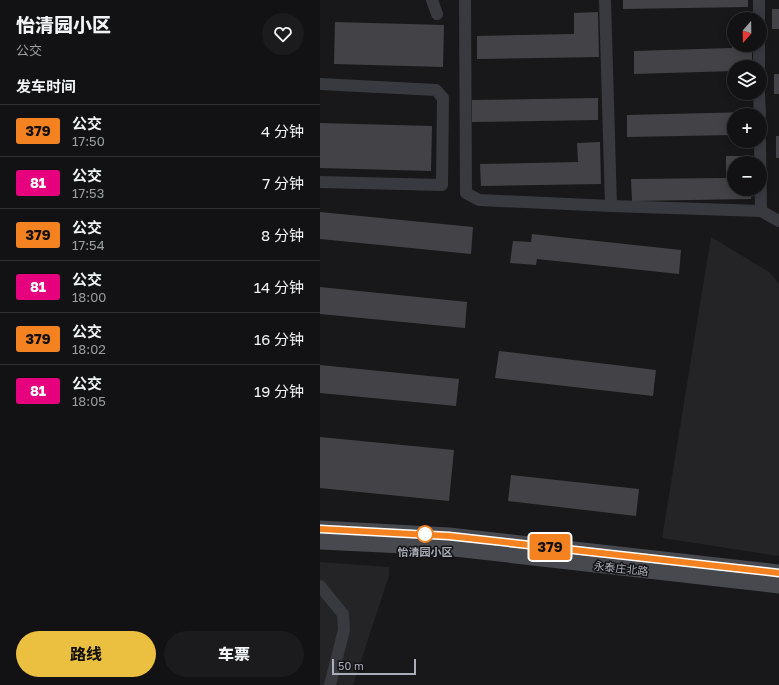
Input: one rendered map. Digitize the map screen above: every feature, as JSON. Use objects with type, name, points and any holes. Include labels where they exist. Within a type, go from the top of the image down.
[{"type":"street","points":[[432,0],[437,14]]},
{"type":"street","points":[[465,0],[466,194],[479,200],[760,211],[779,221]]},
{"type":"street","points":[[605,0],[611,206]]},
{"type":"street","points":[[759,0],[759,12]]},
{"type":"street","points":[[320,84],[436,90],[442,98],[442,185],[320,182]]},
{"type":"street","points":[[760,148],[760,211]]},
{"type":"street","name":"永泰庄北路","points":[[320,529],[449,536],[779,573]]},
{"type":"street","name":"永泰庄北路","points":[[320,541],[446,548],[779,585]]},
{"type":"street","points":[[320,586],[343,614],[344,630],[330,685]]},
{"type":"shaded area","points":[[711,237],[769,272],[779,284],[779,556],[662,538]]},
{"type":"shaded area","points":[[320,562],[389,567],[389,576],[353,685],[320,685]]},
{"type":"building","points":[[623,0],[748,0],[748,7],[623,9]]},
{"type":"building","points":[[772,9],[779,9],[779,29],[772,29]]},
{"type":"building","points":[[598,12],[599,57],[477,59],[477,36],[574,34],[574,13]]},
{"type":"building","points":[[335,22],[444,25],[443,67],[334,64]]},
{"type":"building","points":[[727,48],[727,52],[752,52],[752,60],[727,60],[727,71],[634,74],[634,51]]},
{"type":"building","points":[[774,74],[779,74],[779,94],[774,94]]},
{"type":"building","points":[[598,98],[598,120],[472,122],[472,100]]},
{"type":"building","points":[[727,113],[727,135],[627,137],[627,115]]},
{"type":"building","points":[[320,123],[432,126],[431,171],[320,168]]},
{"type":"building","points":[[776,136],[779,136],[779,158],[776,158]]},
{"type":"building","points":[[600,142],[601,184],[481,186],[480,164],[578,162],[577,143]]},
{"type":"building","points":[[727,156],[727,196],[751,196],[751,199],[632,201],[631,179],[726,178]]},
{"type":"building","points":[[320,212],[473,227],[471,254],[320,239]]},
{"type":"building","points":[[532,234],[681,250],[679,274],[537,259],[536,265],[510,263],[513,241],[531,242]]},
{"type":"building","points":[[320,287],[467,302],[465,328],[320,314]]},
{"type":"building","points":[[499,351],[656,370],[653,396],[495,378]]},
{"type":"building","points":[[320,365],[459,379],[456,406],[320,393]]},
{"type":"building","points":[[320,437],[454,450],[449,501],[320,488]]},
{"type":"building","points":[[511,475],[639,489],[636,516],[508,501]]},
{"type":"bus line","name":"379","points":[[320,529],[449,536],[779,573]]},
{"type":"place","name":"怡清园小区","points":[[425,534]]}]
